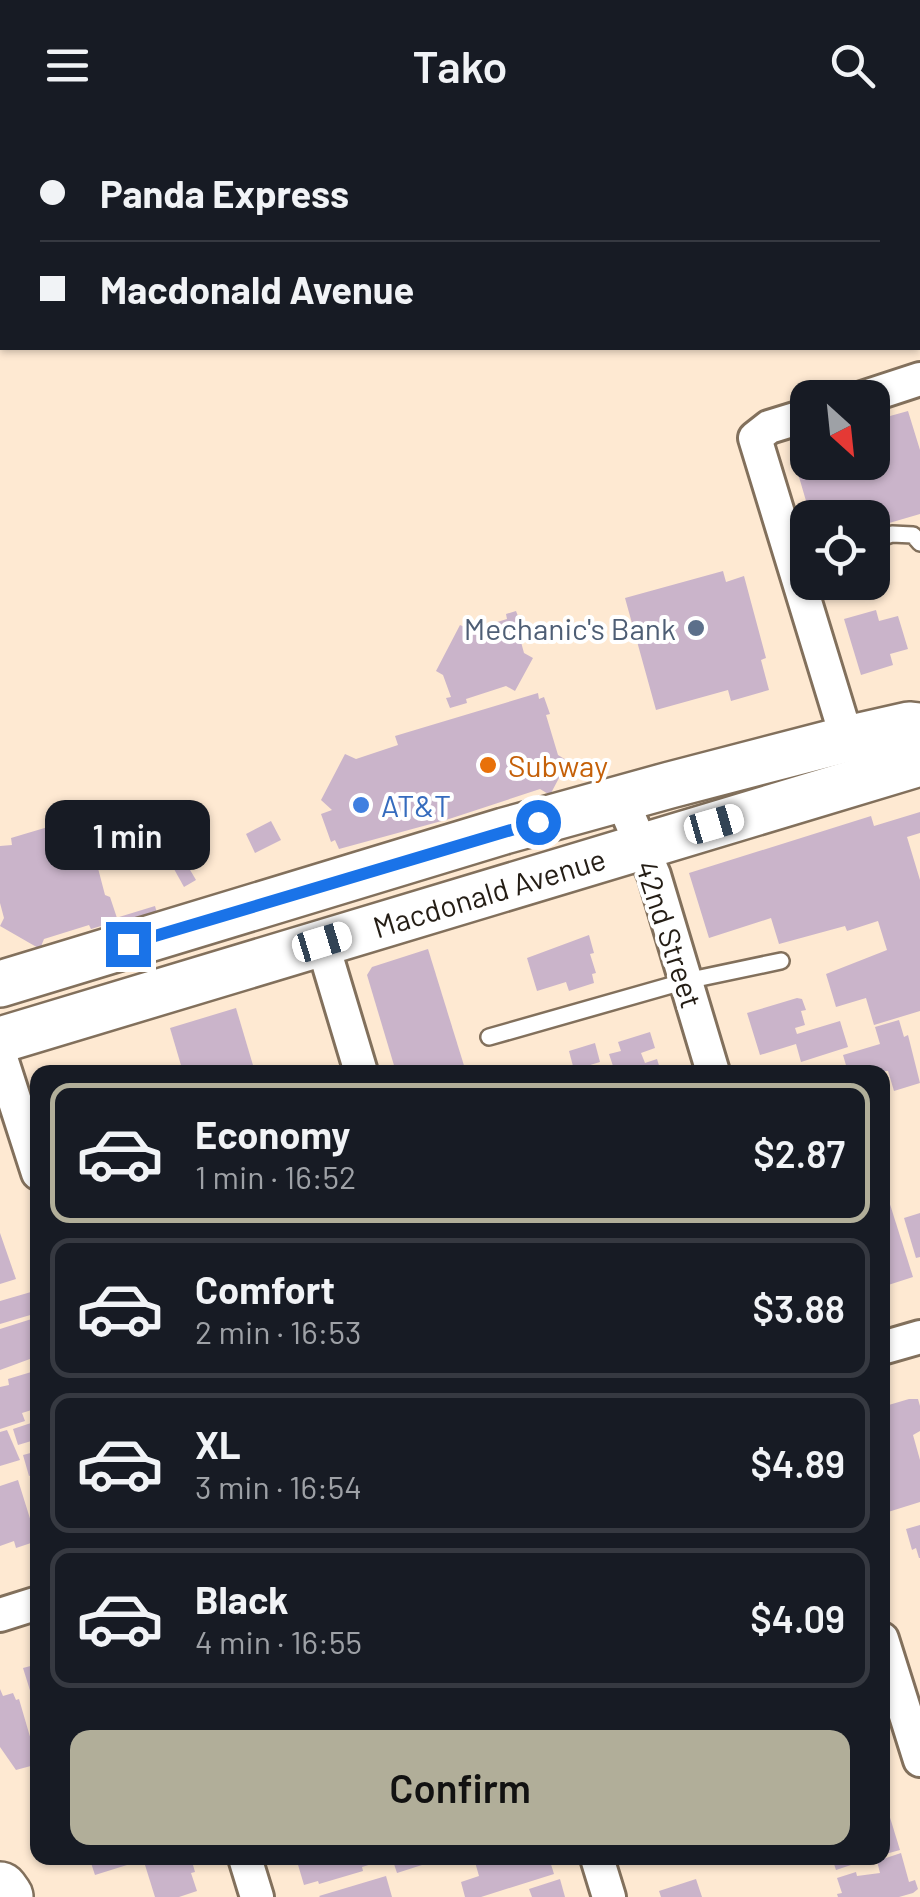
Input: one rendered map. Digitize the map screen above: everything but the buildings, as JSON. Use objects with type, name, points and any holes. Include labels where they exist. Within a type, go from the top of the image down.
[{"type":"highway","points":[[0,1890],[5,1897]]},
{"type":"street","points":[[890,389],[920,379]]},
{"type":"street","points":[[790,421],[769,427],[754,438],[790,537]]},
{"type":"street","points":[[809,600],[847,739]]},
{"type":"street","name":"Macdonald Avenue","points":[[0,984],[622,798],[847,739],[908,725],[920,726]]},
{"type":"street","name":"Macdonald Avenue","points":[[0,1040],[920,763]]},
{"type":"street","name":"42nd Street","points":[[622,798],[654,875],[710,1065]]},
{"type":"street","points":[[322,942],[359,1065]]},
{"type":"street","points":[[0,1055],[30,1147]]},
{"type":"street","points":[[890,1346],[920,1337]]},
{"type":"street","points":[[0,1614],[30,1605]]},
{"type":"street","points":[[890,1664],[920,1760]]},
{"type":"street","points":[[247,1865],[257,1897]]},
{"type":"street","points":[[599,1865],[609,1897]]},
{"type":"lane","points":[[890,536],[913,535],[920,542]]},
{"type":"lane","points":[[488,1037],[686,981],[781,961]]},
{"type":"place","name":"Mechanic's Bank","points":[[696,628]]},
{"type":"place","name":"Subway","points":[[488,765]]},
{"type":"place","name":"AT&T","points":[[361,805]]},
{"type":"route","points":[[128,944],[538,822]]}]
